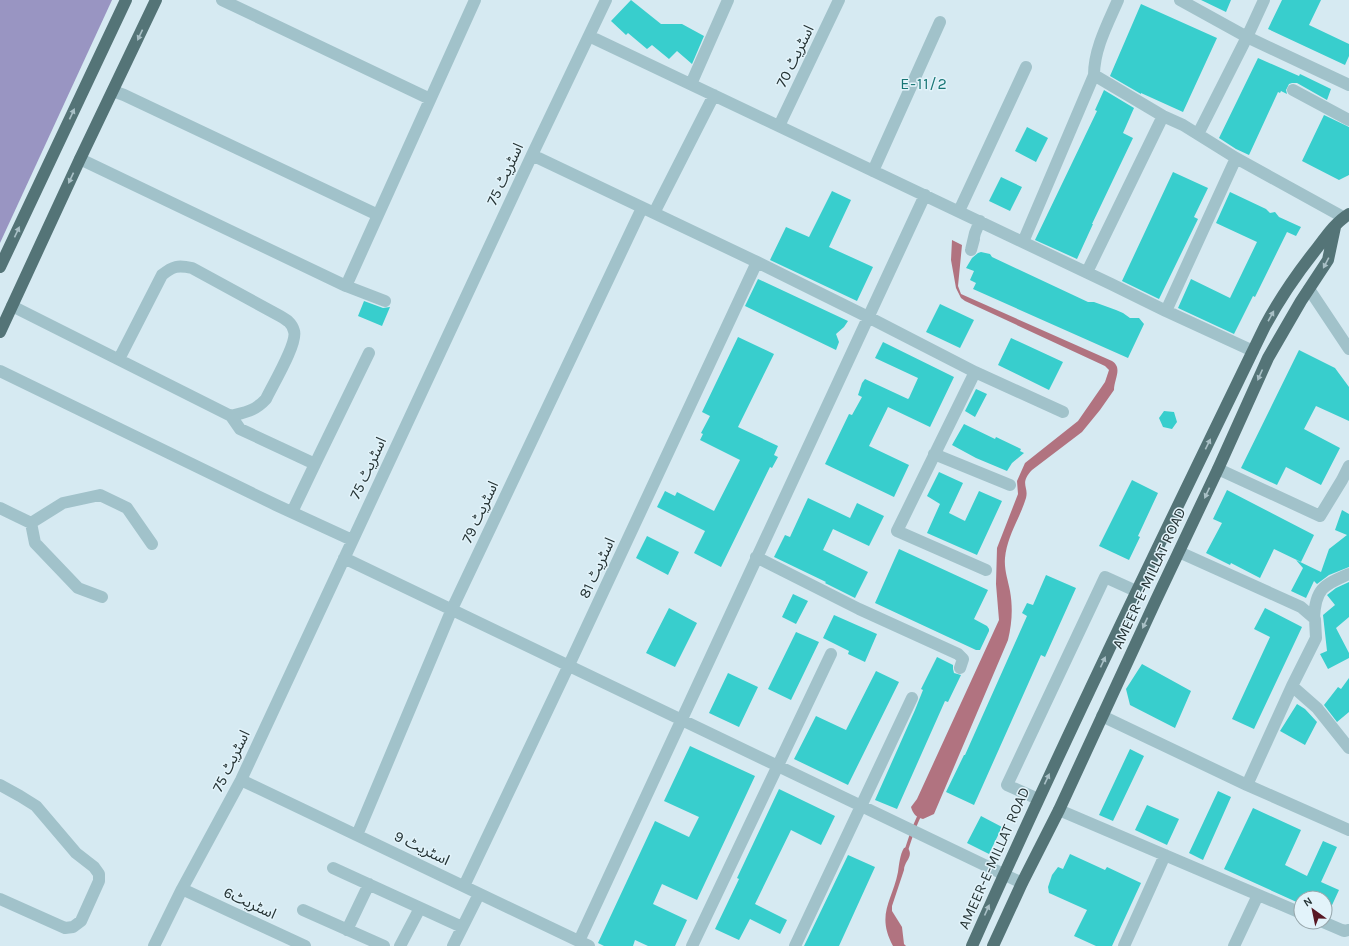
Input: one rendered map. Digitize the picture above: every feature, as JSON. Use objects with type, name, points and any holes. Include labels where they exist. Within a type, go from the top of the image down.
[{"type":"main road","points":[[0,267],[126,0]]},
{"type":"main road","points":[[0,332],[156,0]]},
{"type":"main road","name":"AMEER-E-MILLAT ROAD","points":[[993,946],[1022,883],[1059,810],[1218,470],[1268,358],[1288,321],[1328,260],[1342,219]]},
{"type":"main road","name":"AMEER-E-MILLAT ROAD","points":[[972,946],[1038,799],[1136,591],[1268,320],[1287,290],[1342,219]]},
{"type":"main road","points":[[1253,351],[1268,358]]},
{"type":"main road","points":[[1136,591],[1156,600]]},
{"type":"street","points":[[222,0],[430,99]]},
{"type":"street","points":[[346,286],[475,0]]},
{"type":"street","name":"اسٹریٹ 75","points":[[154,946],[182,889],[241,780],[532,155],[606,0]]},
{"type":"street","points":[[691,84],[728,0]]},
{"type":"street","name":"اسٹریٹ 70","points":[[779,126],[839,0]]},
{"type":"street","points":[[1023,242],[1094,75],[1094,62],[1106,26],[1118,0]]},
{"type":"street","points":[[1180,0],[1247,37],[1349,85]]},
{"type":"street","points":[[1198,134],[1264,0]]},
{"type":"street","points":[[873,171],[940,22]]},
{"type":"street","points":[[589,36],[1087,272],[1166,312],[1253,351]]},
{"type":"street","points":[[959,211],[1026,67]]},
{"type":"street","points":[[1094,75],[1342,219]]},
{"type":"street","points":[[1293,90],[1349,120]]},
{"type":"street","points":[[113,91],[378,215]]},
{"type":"street","points":[[654,213],[714,95]]},
{"type":"street","points":[[1087,272],[1163,116]]},
{"type":"street","points":[[532,155],[868,316],[975,372],[1063,412]]},
{"type":"street","points":[[1166,312],[1236,158]]},
{"type":"street","points":[[80,159],[346,286],[386,301]]},
{"type":"street","points":[[584,944],[682,720],[756,557],[925,195]]},
{"type":"street","name":"اسٹریٹ 79","points":[[357,835],[452,609],[642,208]]},
{"type":"street","points":[[974,239],[980,222]]},
{"type":"street","name":"اسٹریٹ 81","points":[[464,886],[569,666],[757,262]]},
{"type":"street","points":[[119,359],[162,276],[170,269],[181,266],[192,268],[280,316],[290,323],[295,333],[293,344],[266,399],[259,406],[248,412],[231,416]]},
{"type":"street","points":[[1309,289],[1349,349]]},
{"type":"street","points":[[12,306],[231,416],[240,429],[315,464]]},
{"type":"street","points":[[292,512],[369,353]]},
{"type":"street","points":[[0,371],[352,540]]},
{"type":"street","points":[[975,372],[897,531],[986,570]]},
{"type":"street","points":[[934,454],[1010,485]]},
{"type":"street","points":[[1218,470],[1320,516],[1349,466]]},
{"type":"street","points":[[30,523],[63,503],[100,495],[127,508],[152,544]]},
{"type":"street","points":[[0,508],[30,523],[35,543],[78,588],[102,597]]},
{"type":"street","points":[[1179,552],[1301,607],[1314,619]]},
{"type":"street","points":[[756,557],[859,609],[958,654],[963,659],[960,668]]},
{"type":"street","points":[[344,558],[1022,883]]},
{"type":"street","points":[[1247,785],[1292,686],[1316,638],[1314,606],[1317,595],[1327,585],[1349,574]]},
{"type":"street","points":[[1038,799],[1007,784],[1101,584],[1105,577],[1136,591]]},
{"type":"street","points":[[692,946],[831,654]]},
{"type":"street","points":[[1292,686],[1317,708],[1349,748]]},
{"type":"street","points":[[795,946],[860,805],[912,698]]},
{"type":"street","points":[[1102,716],[1247,785],[1349,830]]},
{"type":"street","name":"اسٹریٹ 9","points":[[241,780],[584,944]]},
{"type":"street","points":[[0,786],[36,806],[76,853],[94,867],[99,874],[100,881],[81,920],[73,927],[65,928],[0,899]]},
{"type":"street","points":[[1059,810],[1293,910]]},
{"type":"street","points":[[1124,946],[1165,855]]},
{"type":"street","points":[[333,868],[462,927]]},
{"type":"street","points":[[347,930],[369,884]]},
{"type":"street","name":"اسٹریٹ6","points":[[182,889],[282,941],[306,946]]},
{"type":"street","points":[[453,946],[480,894]]},
{"type":"street","points":[[1234,946],[1258,895]]},
{"type":"street","points":[[400,946],[420,908]]},
{"type":"street","points":[[303,910],[384,946]]},
{"type":"street","points":[[1333,926],[1344,931],[1349,930]]},
{"type":"shaded area","points":[[0,0],[112,0],[0,243]]},
{"type":"shaded area","points":[[952,240],[962,245],[958,286],[961,294],[1112,361],[1117,367],[1117,374],[1114,390],[1082,432],[1032,470],[1026,479],[1026,498],[1008,542],[1005,558],[1012,609],[1008,640],[934,814],[923,819],[915,815],[911,807],[917,799],[999,620],[996,584],[997,548],[1018,494],[1017,481],[1025,463],[1078,421],[1105,382],[1109,370],[1105,366],[961,298],[956,288],[951,260]]},
{"type":"shaded area","points":[[907,847],[910,856],[904,867],[892,906],[892,911],[902,927],[904,944],[906,946],[893,946],[888,935],[886,925],[887,908],[902,853],[904,848]]},
{"type":"building","points":[[631,0],[661,24],[682,24],[704,36],[692,64],[677,51],[669,59],[652,45],[647,49],[628,33],[626,35],[611,21]]},
{"type":"building","points":[[1201,0],[1231,0],[1226,12]]},
{"type":"building","points":[[1282,0],[1321,0],[1309,25],[1349,44],[1349,56],[1345,65],[1268,29]]},
{"type":"building","points":[[1141,4],[1217,38],[1183,112],[1141,94],[1110,76]]},
{"type":"building","points":[[1258,58],[1299,76],[1300,74],[1331,89],[1327,100],[1297,83],[1289,84],[1286,90],[1287,94],[1281,91],[1280,93],[1278,92],[1249,155],[1219,138]]},
{"type":"building","points":[[1104,90],[1134,108],[1123,133],[1133,138],[1077,259],[1035,240],[1097,111],[1095,110]]},
{"type":"building","points":[[1324,115],[1349,127],[1349,175],[1339,180],[1302,161]]},
{"type":"building","points":[[1027,127],[1048,138],[1036,162],[1015,151]]},
{"type":"building","points":[[1173,172],[1208,188],[1194,217],[1198,219],[1159,299],[1122,281]]},
{"type":"building","points":[[1001,177],[1022,187],[1010,211],[989,201]]},
{"type":"building","points":[[832,191],[851,200],[829,247],[873,267],[857,301],[770,260],[786,227],[809,237]]},
{"type":"building","points":[[1230,192],[1266,209],[1270,213],[1275,212],[1279,217],[1301,227],[1296,236],[1287,232],[1255,297],[1253,296],[1234,334],[1178,308],[1191,279],[1230,298],[1257,242],[1216,223]]},
{"type":"building","points":[[981,252],[990,254],[992,257],[1088,302],[1094,302],[1116,310],[1130,318],[1139,318],[1144,324],[1128,358],[973,289],[976,283],[970,280],[974,271],[966,268],[972,258]]},
{"type":"building","points":[[758,279],[848,321],[836,334],[839,342],[836,350],[745,306]]},
{"type":"building","points":[[364,301],[383,308],[390,307],[382,326],[358,316]]},
{"type":"building","points":[[940,304],[974,320],[960,348],[926,332]]},
{"type":"building","points":[[738,337],[774,354],[738,427],[778,446],[774,455],[778,457],[772,468],[770,467],[721,567],[694,553],[705,531],[657,507],[665,491],[675,496],[677,492],[714,511],[740,460],[700,440],[703,434],[701,433],[710,416],[702,412]]},
{"type":"building","points":[[1011,338],[1063,362],[1049,390],[998,365]]},
{"type":"building","points":[[883,342],[954,377],[930,427],[888,407],[869,446],[909,465],[894,497],[825,464],[849,414],[852,415],[862,397],[858,395],[865,379],[908,399],[909,398],[918,378],[875,358]]},
{"type":"building","points":[[1299,350],[1335,368],[1349,387],[1349,421],[1316,406],[1304,429],[1340,448],[1321,485],[1286,467],[1277,485],[1241,468]]},
{"type":"building","points":[[976,389],[987,394],[975,417],[965,411]]},
{"type":"building","points":[[1164,411],[1174,412],[1177,422],[1172,429],[1163,427],[1159,418]]},
{"type":"building","points":[[964,424],[995,439],[996,437],[1021,449],[1020,451],[1024,453],[1012,463],[1007,471],[976,458],[952,445]]},
{"type":"building","points":[[939,472],[963,483],[949,513],[965,521],[979,491],[1002,501],[977,555],[927,533],[940,504],[927,496]]},
{"type":"building","points":[[1132,480],[1158,493],[1138,536],[1140,537],[1129,560],[1099,546]]},
{"type":"building","points":[[1227,490],[1314,535],[1301,562],[1274,549],[1260,578],[1231,563],[1230,565],[1206,553],[1222,523],[1213,519]]},
{"type":"building","points":[[808,498],[850,518],[857,503],[884,516],[869,546],[833,529],[823,550],[868,572],[855,598],[774,557],[785,535],[790,537]]},
{"type":"building","points":[[1342,510],[1349,514],[1349,567],[1329,575],[1317,584],[1314,581],[1306,598],[1291,591],[1303,568],[1296,560],[1321,572],[1329,549],[1347,535],[1335,530]]},
{"type":"building","points":[[647,536],[679,552],[668,575],[636,558]]},
{"type":"building","points":[[899,549],[988,590],[974,619],[987,626],[989,629],[980,650],[976,650],[875,603]]},
{"type":"building","points":[[1046,575],[1076,588],[1045,657],[1041,655],[974,805],[946,792],[965,755],[1027,616],[1022,613],[1027,603],[1033,605]]},
{"type":"building","points":[[1349,582],[1349,617],[1336,628],[1349,653],[1349,658],[1328,669],[1320,654],[1327,651],[1323,615],[1335,605],[1327,595],[1336,588]]},
{"type":"building","points":[[793,594],[808,601],[796,624],[782,617]]},
{"type":"building","points":[[669,608],[697,623],[675,667],[646,653]]},
{"type":"building","points":[[1265,608],[1302,627],[1254,729],[1232,719],[1270,637],[1254,629]]},
{"type":"building","points":[[834,615],[877,634],[865,662],[848,654],[849,651],[823,638]]},
{"type":"building","points":[[796,632],[819,642],[791,700],[768,689]]},
{"type":"building","points":[[937,657],[953,665],[954,673],[961,675],[948,702],[945,701],[897,809],[875,800],[915,710],[923,690],[921,689]]},
{"type":"building","points":[[1142,664],[1191,691],[1175,728],[1130,705],[1126,689]]},
{"type":"building","points":[[876,671],[899,682],[848,785],[794,759],[816,716],[846,730]]},
{"type":"building","points":[[728,673],[758,687],[739,727],[709,713]]},
{"type":"building","points":[[1349,678],[1349,712],[1337,722],[1324,705],[1338,687],[1341,689]]},
{"type":"building","points":[[1297,704],[1305,709],[1317,722],[1305,745],[1280,731]]},
{"type":"building","points":[[690,746],[755,776],[697,900],[662,884],[653,904],[687,920],[675,946],[648,946],[635,940],[633,946],[604,946],[598,943],[655,821],[689,837],[699,817],[664,801]]},
{"type":"building","points":[[1130,749],[1144,756],[1113,821],[1099,815]]},
{"type":"building","points":[[779,789],[835,816],[821,845],[791,830],[755,904],[787,920],[780,934],[750,919],[739,940],[715,929]]},
{"type":"building","points":[[1218,791],[1231,797],[1203,860],[1189,853]]},
{"type":"building","points":[[1147,805],[1179,819],[1167,845],[1135,830]]},
{"type":"building","points":[[1253,808],[1301,830],[1285,865],[1307,876],[1323,841],[1337,847],[1321,882],[1339,890],[1333,903],[1333,890],[1293,890],[1293,900],[1224,869]]},
{"type":"building","points":[[981,816],[1002,827],[989,854],[967,843]]},
{"type":"building","points":[[1070,854],[1105,870],[1107,867],[1141,883],[1112,946],[1096,946],[1074,936],[1087,910],[1049,893],[1048,887],[1052,875],[1058,867],[1063,869]]},
{"type":"building","points":[[848,855],[875,867],[839,946],[804,946]]},
{"type":"waterway","points":[[906,851],[920,814]]},
{"type":"district","name":"E-11/2","points":[[924,83]]}]
